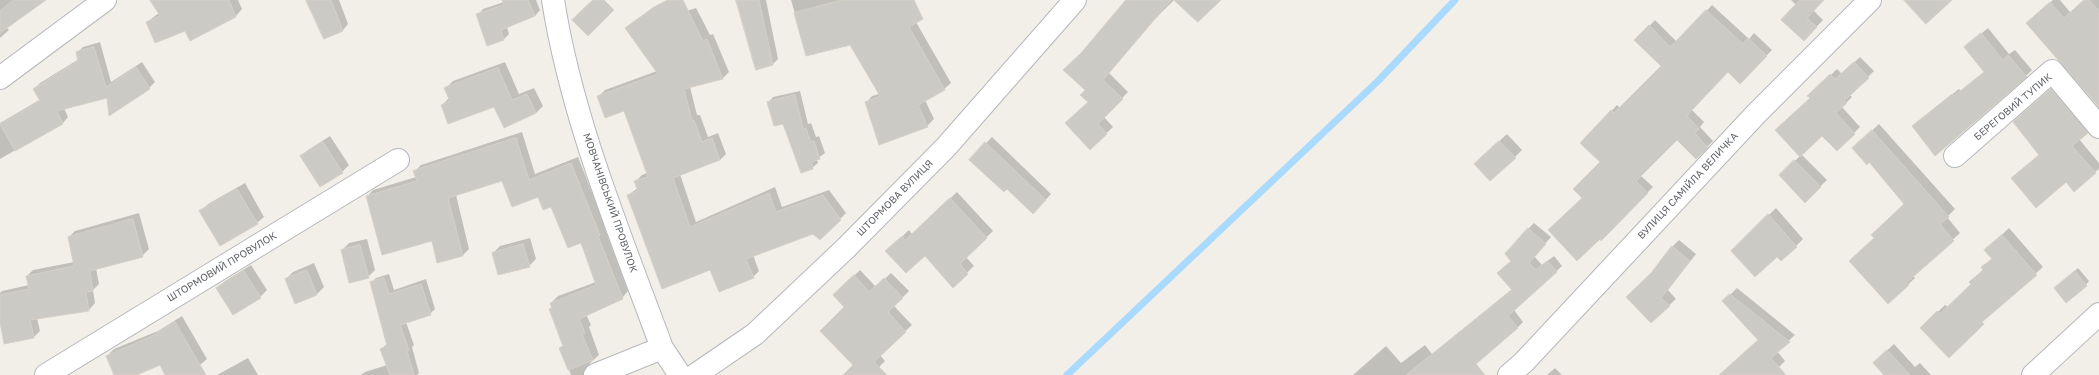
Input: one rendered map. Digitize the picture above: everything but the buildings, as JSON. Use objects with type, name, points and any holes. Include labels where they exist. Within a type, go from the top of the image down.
[{"type":"street","points":[[0,78],[105,0]]},
{"type":"street","name":"МОВЧАНІВСЬКИЙ ПРОВУЛОК","points":[[553,0],[560,47],[592,158],[662,348],[680,375]]},
{"type":"street","name":"ШТОРМОВА ВУЛИЦЯ","points":[[695,375],[755,334],[846,248],[946,147],[1075,0]]},
{"type":"street","name":"ВУЛИЦЯ САМІЙЛА ВЕЛИЧКА","points":[[1509,375],[1524,362],[1756,114],[1870,0]]},
{"type":"street","name":"БЕРЕГОВИЙ ТУПИК","points":[[1955,156],[2052,71],[2099,127]]},
{"type":"street","name":"ШТОРМОВИЙ ПРОВУЛОК","points":[[46,375],[398,160]]},
{"type":"street","points":[[2032,375],[2099,314]]},
{"type":"street","points":[[595,375],[662,348]]},
{"type":"waterway","points":[[1067,375],[1378,81],[1455,0]]}]
